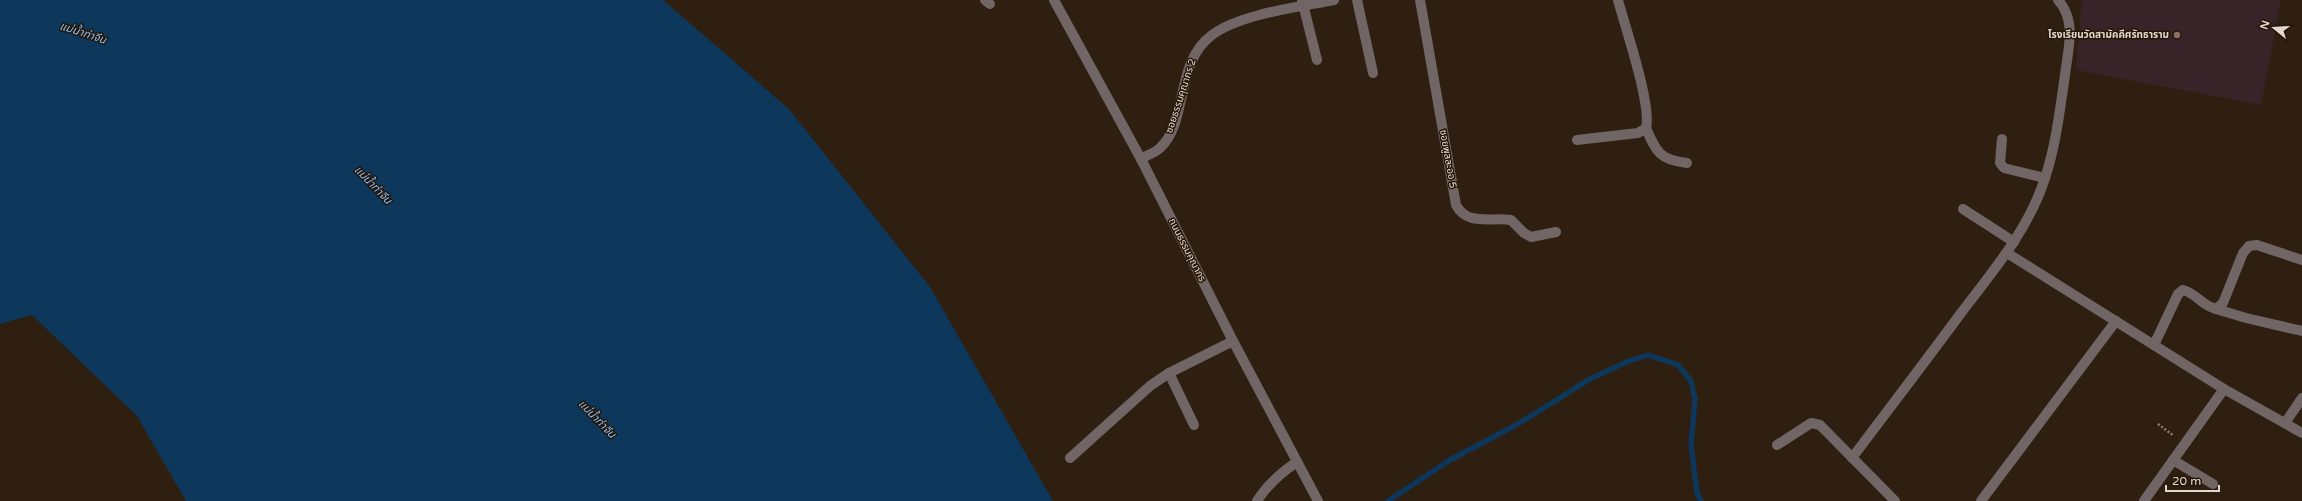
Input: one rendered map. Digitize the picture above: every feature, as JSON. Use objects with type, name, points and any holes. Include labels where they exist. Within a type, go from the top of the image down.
[{"type":"street","name":"ถนนธรรมคุณากร","points":[[1054,0],[1141,159],[1233,341],[1318,501]]},
{"type":"street","name":"ซอยธรรมคุณากร 2","points":[[1141,159],[1159,148],[1173,127],[1187,72],[1194,55],[1203,43],[1222,28],[1235,22],[1303,3],[1334,0]]},
{"type":"street","points":[[1357,0],[1373,73]]},
{"type":"street","name":"ซอยพูลละออ 5","points":[[1420,0],[1456,205],[1461,215],[1470,219],[1511,220],[1524,233],[1531,237],[1556,232]]},
{"type":"street","points":[[1618,0],[1642,89],[1648,119],[1646,128],[1655,150],[1663,157],[1674,162],[1687,163]]},
{"type":"street","points":[[1852,458],[2007,253],[2014,242],[2045,178],[2060,110],[2069,44],[2070,22],[2066,10],[2058,0]]},
{"type":"street","points":[[1303,3],[1317,60]]},
{"type":"street","points":[[1577,140],[1638,133],[1646,128]]},
{"type":"street","points":[[2002,139],[2000,163],[2004,168],[2045,178]]},
{"type":"street","points":[[1963,209],[2014,242]]},
{"type":"street","points":[[2216,308],[2224,303],[2243,253],[2249,246],[2257,245],[2302,260]]},
{"type":"street","points":[[2007,253],[2224,388],[2302,433]]},
{"type":"street","points":[[2154,345],[2178,294],[2183,290],[2189,291],[2207,307],[2216,308],[2246,318],[2302,331]]},
{"type":"street","points":[[1981,501],[2116,321]]},
{"type":"street","points":[[1070,458],[1150,386],[1169,372],[1233,341]]},
{"type":"street","points":[[1169,372],[1194,425]]},
{"type":"street","points":[[2144,501],[2224,388]]},
{"type":"street","points":[[2285,423],[2302,398]]},
{"type":"street","points":[[1777,445],[1812,423],[1820,425],[1826,429],[1852,458],[1895,501]]},
{"type":"street","points":[[2173,460],[2213,484]]},
{"type":"street","points":[[1257,501],[1275,478],[1297,462]]},
{"type":"path","points":[[2158,424],[2185,444]]},
{"type":"shaded area","name":"โรงเรียนวัดสามัคคีศรัทธาราม","points":[[2082,0],[2281,0],[2261,105],[2076,70]]},
{"type":"water","name":"แม่น้ำท่าจีน","points":[[0,0],[663,0],[789,109],[930,287],[1053,501],[186,501],[137,416],[32,315],[0,324]]},
{"type":"waterway","points":[[1388,501],[1450,460],[1518,424],[1590,379],[1629,361],[1648,355],[1678,365],[1691,381],[1695,399],[1691,445],[1697,493],[1701,501]]},
{"type":"place","name":"โรงเรียนวัดสามัคคีศรัทธาราม","points":[[2177,35]]}]
